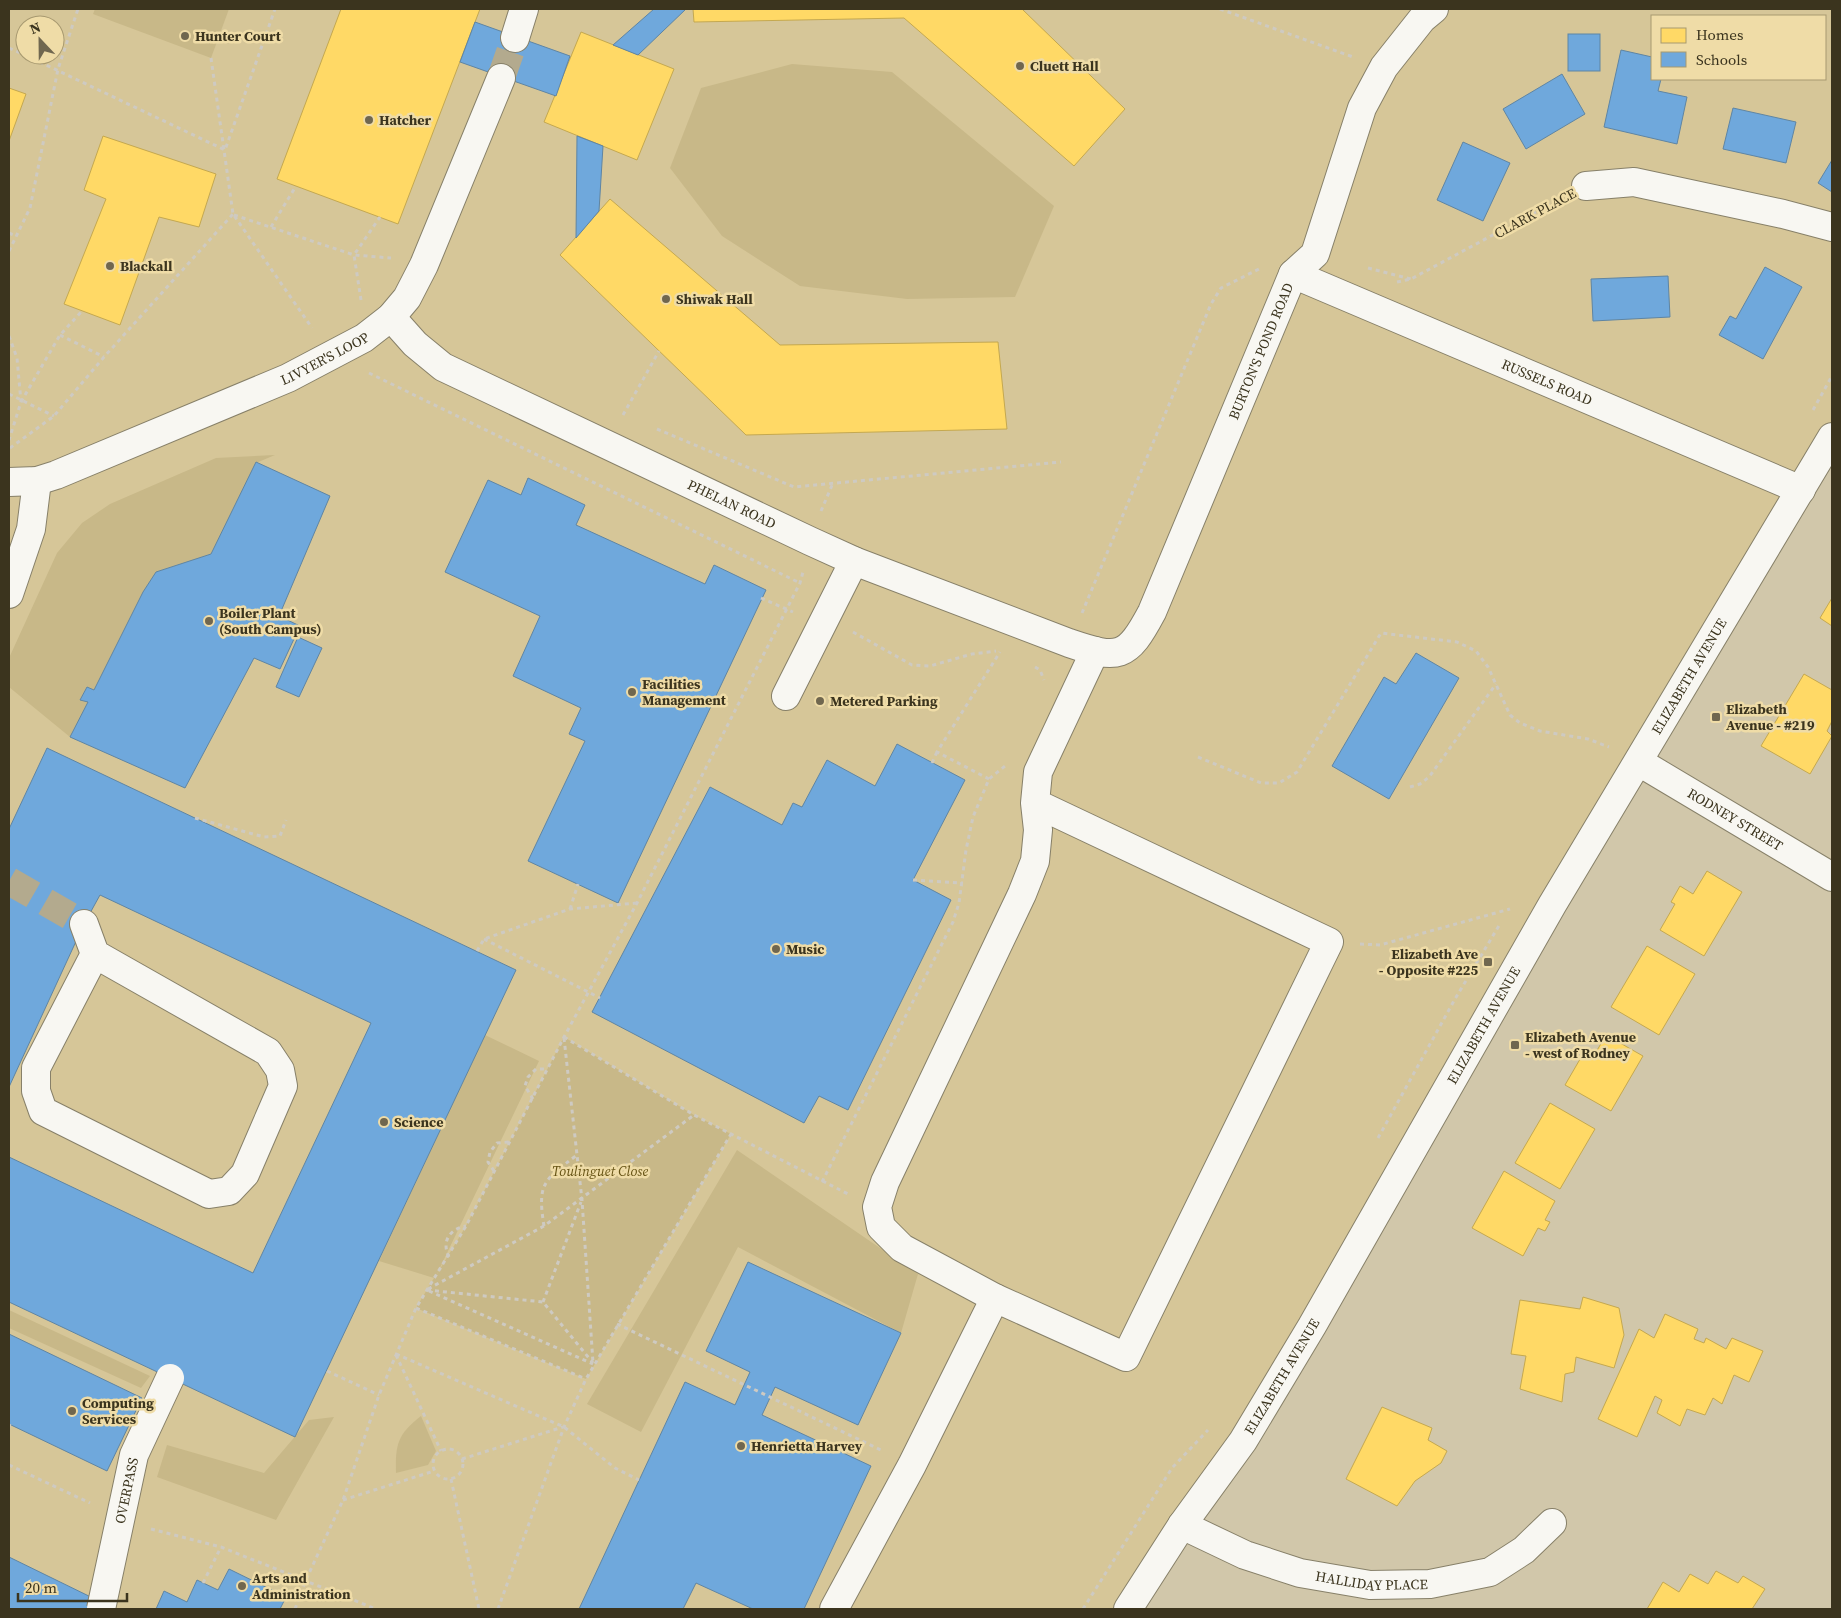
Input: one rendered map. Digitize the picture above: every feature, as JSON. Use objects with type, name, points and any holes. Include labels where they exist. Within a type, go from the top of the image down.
[{"type":"street","points":[[514,38],[524,9]]},
{"type":"street","name":"BURTON'S POND ROAD","points":[[1095,652],[1116,654],[1129,648],[1140,634],[1293,274],[1315,254],[1362,108],[1384,67],[1422,19],[1434,9]]},
{"type":"street","name":"LIVYER'S LOOP","points":[[9,482],[37,481],[88,464],[288,378],[364,338],[390,317],[407,298],[424,265],[501,78]]},
{"type":"street","name":"CLARK PLACE","points":[[1586,186],[1634,182],[1783,214],[1832,227]]},
{"type":"street","name":"RUSSELS ROAD","points":[[1293,274],[1801,490]]},
{"type":"street","name":"PHELAN ROAD","points":[[390,317],[416,344],[443,367],[854,561],[1095,652]]},
{"type":"street","name":"ELIZABETH AVENUE","points":[[1128,1609],[1182,1525],[1243,1441],[1312,1326],[1552,905],[1832,436]]},
{"type":"street","points":[[9,592],[31,529],[37,481]]},
{"type":"street","points":[[786,696],[854,561]]},
{"type":"street","points":[[1036,803],[1329,942],[1126,1357],[995,1298],[902,1248],[881,1227],[877,1207],[885,1182],[1022,894],[1035,861],[1038,830],[1036,803],[1038,772],[1095,652]]},
{"type":"street","name":"RODNEY STREET","points":[[1639,762],[1832,877]]},
{"type":"street","points":[[84,924],[95,954],[268,1052],[280,1070],[283,1086],[245,1174],[229,1191],[209,1194],[43,1112],[36,1092],[36,1068],[95,954]]},
{"type":"street","points":[[834,1609],[912,1465],[995,1298]]},
{"type":"street","name":"OVERPASS","points":[[101,1609],[134,1455],[170,1378]]},
{"type":"street","name":"HALLIDAY PLACE","points":[[1182,1525],[1245,1555],[1291,1570],[1370,1585],[1430,1584],[1490,1572],[1524,1550],[1552,1523]]},
{"type":"path","points":[[9,251],[30,208],[58,69],[78,9]]},
{"type":"path","points":[[225,150],[275,9]]},
{"type":"path","points":[[1220,9],[1384,67]]},
{"type":"path","points":[[211,58],[233,214],[333,355],[800,584]]},
{"type":"path","points":[[49,65],[225,150]]},
{"type":"path","points":[[271,227],[296,186]]},
{"type":"path","name":"CLARK PLACE","points":[[1392,283],[1411,279],[1586,186]]},
{"type":"path","points":[[233,214],[354,255],[394,258],[424,265]]},
{"type":"path","points":[[9,448],[54,416],[104,357],[233,214]]},
{"type":"path","points":[[361,301],[354,255],[380,217]]},
{"type":"path","points":[[9,233],[16,236]]},
{"type":"path","points":[[1315,254],[1411,279]]},
{"type":"path","points":[[1069,643],[1211,304],[1221,288],[1261,268]]},
{"type":"path","points":[[9,440],[21,402],[60,335],[82,310]]},
{"type":"path","points":[[60,335],[104,357]]},
{"type":"path","points":[[9,336],[17,358],[21,402]]},
{"type":"path","points":[[623,415],[659,351]]},
{"type":"path","points":[[1810,414],[1832,376]]},
{"type":"path","points":[[9,394],[21,402],[54,416]]},
{"type":"path","points":[[794,487],[1061,462]]},
{"type":"path","points":[[295,1609],[305,1582],[343,1500],[379,1394],[416,1308],[466,1226],[637,903],[800,584],[810,541]]},
{"type":"path","points":[[761,598],[786,610],[839,624],[912,665],[930,666],[972,654],[1002,649],[932,763]]},
{"type":"path","points":[[1198,757],[1260,783],[1279,783],[1297,772],[1381,632],[1457,642],[1476,652],[1488,667],[1510,715],[1520,723],[1540,731],[1588,739],[1609,747]]},
{"type":"path","points":[[1029,662],[1040,670],[1045,681]]},
{"type":"path","points":[[1410,787],[1420,784],[1429,777],[1496,684]]},
{"type":"path","points":[[937,752],[989,778]]},
{"type":"path","points":[[822,1182],[953,922],[963,883],[966,850],[973,817],[989,778],[1008,763]]},
{"type":"path","points":[[195,818],[264,836],[280,836],[286,820]]},
{"type":"path","points":[[913,880],[963,883]]},
{"type":"path","points":[[570,909],[578,884]]},
{"type":"path","points":[[477,951],[484,939],[570,909],[637,903]]},
{"type":"path","points":[[1329,942],[1380,945],[1510,908]]},
{"type":"path","points":[[484,939],[600,998]]},
{"type":"path","points":[[564,1038],[694,1115],[822,1182],[877,1207]]},
{"type":"path","points":[[564,1038],[582,1200],[593,1364]]},
{"type":"path","points":[[533,1099],[525,1086],[528,1076],[536,1069],[548,1069]]},
{"type":"path","points":[[426,1290],[544,1226],[582,1200],[694,1115]]},
{"type":"path","points":[[498,1609],[564,1427],[586,1378],[731,1134]]},
{"type":"path","points":[[494,1171],[488,1162],[490,1152],[497,1143],[509,1142]]},
{"type":"path","points":[[544,1226],[540,1202],[543,1188],[549,1176],[577,1156]]},
{"type":"path","points":[[543,1302],[582,1200]]},
{"type":"path","points":[[449,1256],[445,1248],[447,1237],[456,1228],[466,1226]]},
{"type":"path","points":[[426,1290],[543,1302],[593,1364]]},
{"type":"path","points":[[426,1290],[593,1364]]},
{"type":"path","points":[[416,1308],[586,1378]]},
{"type":"path","points":[[617,1324],[912,1465]]},
{"type":"path","points":[[396,1354],[564,1427],[615,1468],[639,1480]]},
{"type":"path","points":[[396,1354],[442,1451]]},
{"type":"path","points":[[327,1371],[379,1394]]},
{"type":"path","points":[[462,1459],[564,1427]]},
{"type":"path","points":[[451,1450],[462,1459],[462,1472],[450,1479],[441,1478],[434,1471],[433,1461],[442,1451],[451,1450]]},
{"type":"path","points":[[9,1466],[95,1505]]},
{"type":"path","points":[[343,1500],[434,1471]]},
{"type":"path","points":[[450,1479],[479,1609]]},
{"type":"path","points":[[143,1526],[221,1547],[366,1608],[376,1609]]},
{"type":"path","points":[[203,1583],[221,1547]]},
{"type":"shaded area","points":[[9,9],[1832,9],[1832,437],[1128,1609],[9,1609]]},
{"type":"green space","name":"Hunter Court","points":[[95,9],[229,9],[211,58],[93,14]]},
{"type":"green space","points":[[792,64],[892,72],[1054,206],[1015,297],[907,299],[800,286],[722,236],[670,168],[701,88]]},
{"type":"green space","points":[[275,455],[256,463],[211,554],[156,572],[143,592],[94,690],[87,687],[80,699],[88,702],[70,737],[9,687],[9,658],[57,553],[82,523],[110,504],[216,458]]},
{"type":"green space","name":"Toulinguet Close","points":[[485,1035],[539,1061],[437,1274],[466,1226],[564,1037],[694,1115],[731,1134],[586,1379],[416,1308],[434,1278],[379,1261]]},
{"type":"green space","points":[[737,1150],[918,1274],[901,1333],[738,1247],[641,1432],[587,1404]]},
{"type":"green space","points":[[9,1310],[150,1376],[141,1388],[9,1328]]},
{"type":"green space","points":[[421,1416],[436,1451],[428,1465],[396,1473],[396,1454],[400,1440],[407,1428]]},
{"type":"green space","points":[[334,1417],[276,1520],[157,1477],[167,1445],[264,1473],[309,1420]]},
{"type":"building: Homes","name":"Hatcher","points":[[341,9],[480,9],[398,224],[277,179]]},
{"type":"building: Homes","name":"Cluett Hall","points":[[693,9],[1022,9],[1125,109],[1074,166],[904,18],[694,22]]},
{"type":"building: Homes","points":[[581,32],[674,69],[637,160],[544,122]]},
{"type":"building: Homes","points":[[9,88],[26,94],[9,141]]},
{"type":"building: Homes","name":"Blackall","points":[[103,136],[216,174],[199,227],[159,217],[120,325],[64,304],[106,199],[84,190]]},
{"type":"building: Homes","name":"Shiwak Hall","points":[[610,199],[780,345],[998,342],[1007,429],[746,435],[560,255]]},
{"type":"building: Homes","points":[[1832,598],[1832,626],[1820,618]]},
{"type":"building: Homes","points":[[1804,674],[1832,690],[1832,721],[1827,731],[1832,736],[1810,774],[1761,746]]},
{"type":"building: Homes","points":[[1707,871],[1742,892],[1704,956],[1660,930],[1675,904],[1671,902],[1680,886],[1693,894]]},
{"type":"building: Homes","points":[[1647,946],[1695,974],[1659,1035],[1611,1007]]},
{"type":"building: Homes","points":[[1606,1035],[1643,1056],[1611,1111],[1565,1085],[1583,1054],[1592,1059]]},
{"type":"building: Homes","points":[[1550,1103],[1595,1129],[1560,1189],[1515,1163]]},
{"type":"building: Homes","points":[[1504,1171],[1555,1201],[1545,1220],[1550,1222],[1545,1231],[1538,1228],[1523,1256],[1472,1228]]},
{"type":"building: Homes","points":[[1583,1297],[1619,1308],[1624,1335],[1614,1368],[1576,1357],[1574,1372],[1565,1374],[1562,1402],[1520,1389],[1526,1356],[1511,1354],[1520,1300],[1580,1309]]},
{"type":"building: Homes","points":[[1665,1314],[1698,1329],[1694,1339],[1704,1343],[1706,1338],[1726,1349],[1732,1338],[1763,1351],[1749,1382],[1734,1375],[1722,1404],[1713,1398],[1705,1415],[1687,1409],[1680,1426],[1657,1413],[1662,1400],[1655,1396],[1637,1437],[1598,1419],[1639,1329],[1654,1338]]},
{"type":"building: Homes","points":[[1382,1407],[1432,1428],[1428,1440],[1447,1451],[1441,1463],[1415,1481],[1397,1506],[1346,1479]]},
{"type":"building: Homes","points":[[1716,1571],[1738,1583],[1743,1576],[1765,1589],[1752,1609],[1647,1609],[1663,1582],[1679,1592],[1690,1574],[1708,1584]]},
{"type":"building: Schools","points":[[654,9],[686,9],[638,55],[613,45]]},
{"type":"building: Schools","points":[[475,22],[570,56],[556,96],[460,62]]},
{"type":"building: Schools","points":[[1568,34],[1600,34],[1600,71],[1568,71]]},
{"type":"building: Schools","points":[[1621,50],[1651,57],[1651,80],[1661,80],[1658,91],[1687,97],[1677,144],[1604,127]]},
{"type":"building: Schools","points":[[1562,74],[1585,114],[1526,149],[1503,109]]},
{"type":"building: Schools","points":[[1733,108],[1796,122],[1786,163],[1723,149]]},
{"type":"building: Schools","points":[[577,136],[603,146],[599,211],[576,238]]},
{"type":"building: Schools","points":[[1463,142],[1510,163],[1483,221],[1437,200]]},
{"type":"building: Schools","points":[[1832,160],[1832,192],[1818,183]]},
{"type":"building: Schools","points":[[1765,267],[1802,287],[1763,359],[1719,335],[1730,316],[1736,319]]},
{"type":"building: Schools","points":[[1668,276],[1670,317],[1593,321],[1591,279]]},
{"type":"building: Schools","name":"Boiler Plant (South Campus)","points":[[256,462],[330,496],[279,616],[300,626],[280,669],[254,658],[185,788],[70,737],[88,702],[80,700],[87,687],[94,690],[143,592],[156,572],[211,554]]},
{"type":"building: Schools","name":"Facilities Management","points":[[528,478],[585,505],[576,525],[705,584],[714,565],[766,590],[618,903],[528,861],[585,741],[569,734],[581,708],[513,676],[540,616],[445,572],[488,480],[521,495]]},
{"type":"building: Schools","points":[[298,637],[322,648],[299,697],[276,687]]},
{"type":"building: Schools","points":[[1416,653],[1459,678],[1389,799],[1332,766],[1384,677],[1396,684]]},
{"type":"building: Schools","name":"Music","points":[[897,744],[965,780],[913,880],[951,900],[848,1110],[819,1096],[804,1123],[592,1012],[710,787],[782,825],[793,803],[802,807],[827,760],[875,786]]},
{"type":"building: Schools","name":"Science","points":[[47,748],[516,970],[295,1437],[9,1302],[9,1157],[253,1273],[371,1023],[100,895],[84,924],[9,1087],[9,829]]},
{"type":"building: Schools","name":"Henrietta Harvey","points":[[748,1262],[901,1333],[858,1425],[775,1387],[762,1415],[871,1466],[804,1609],[753,1609],[696,1583],[683,1609],[579,1609],[685,1382],[735,1405],[750,1372],[706,1351]]},
{"type":"building: Schools","name":"Computing Services","points":[[9,1334],[142,1398],[107,1471],[9,1424]]},
{"type":"building: Schools","points":[[9,1557],[99,1601],[95,1609],[9,1609]]},
{"type":"building: Schools","name":"Arts and Administration","points":[[229,1569],[286,1597],[280,1609],[156,1609],[164,1591],[187,1602],[197,1580],[218,1590]]},
{"type":"tunnel","points":[[501,78],[515,38]]},
{"type":"tunnel","points":[[9,881],[84,924]]},
{"type":"place","name":"Hunter Court","points":[[185,36]]},
{"type":"place","name":"Cluett Hall","points":[[1020,66]]},
{"type":"place","name":"Hatcher","points":[[369,120]]},
{"type":"place","name":"Blackall","points":[[110,266]]},
{"type":"place","name":"Shiwak Hall","points":[[666,299]]},
{"type":"place","name":"Boiler Plant (South Campus)","points":[[209,621]]},
{"type":"place","name":"Facilities Management","points":[[632,692]]},
{"type":"place","name":"Metered Parking","points":[[820,701]]},
{"type":"place","name":"Elizabeth Avenue - #219","points":[[1716,717]]},
{"type":"place","name":"Music","points":[[776,949]]},
{"type":"place","name":"Elizabeth Ave - Opposite #225","points":[[1488,962]]},
{"type":"place","name":"Elizabeth Avenue - west of Rodney","points":[[1515,1045]]},
{"type":"place","name":"Science","points":[[384,1122]]},
{"type":"place","name":"Computing Services","points":[[72,1411]]},
{"type":"place","name":"Henrietta Harvey","points":[[741,1446]]},
{"type":"place","name":"Arts and Administration","points":[[242,1586]]}]
